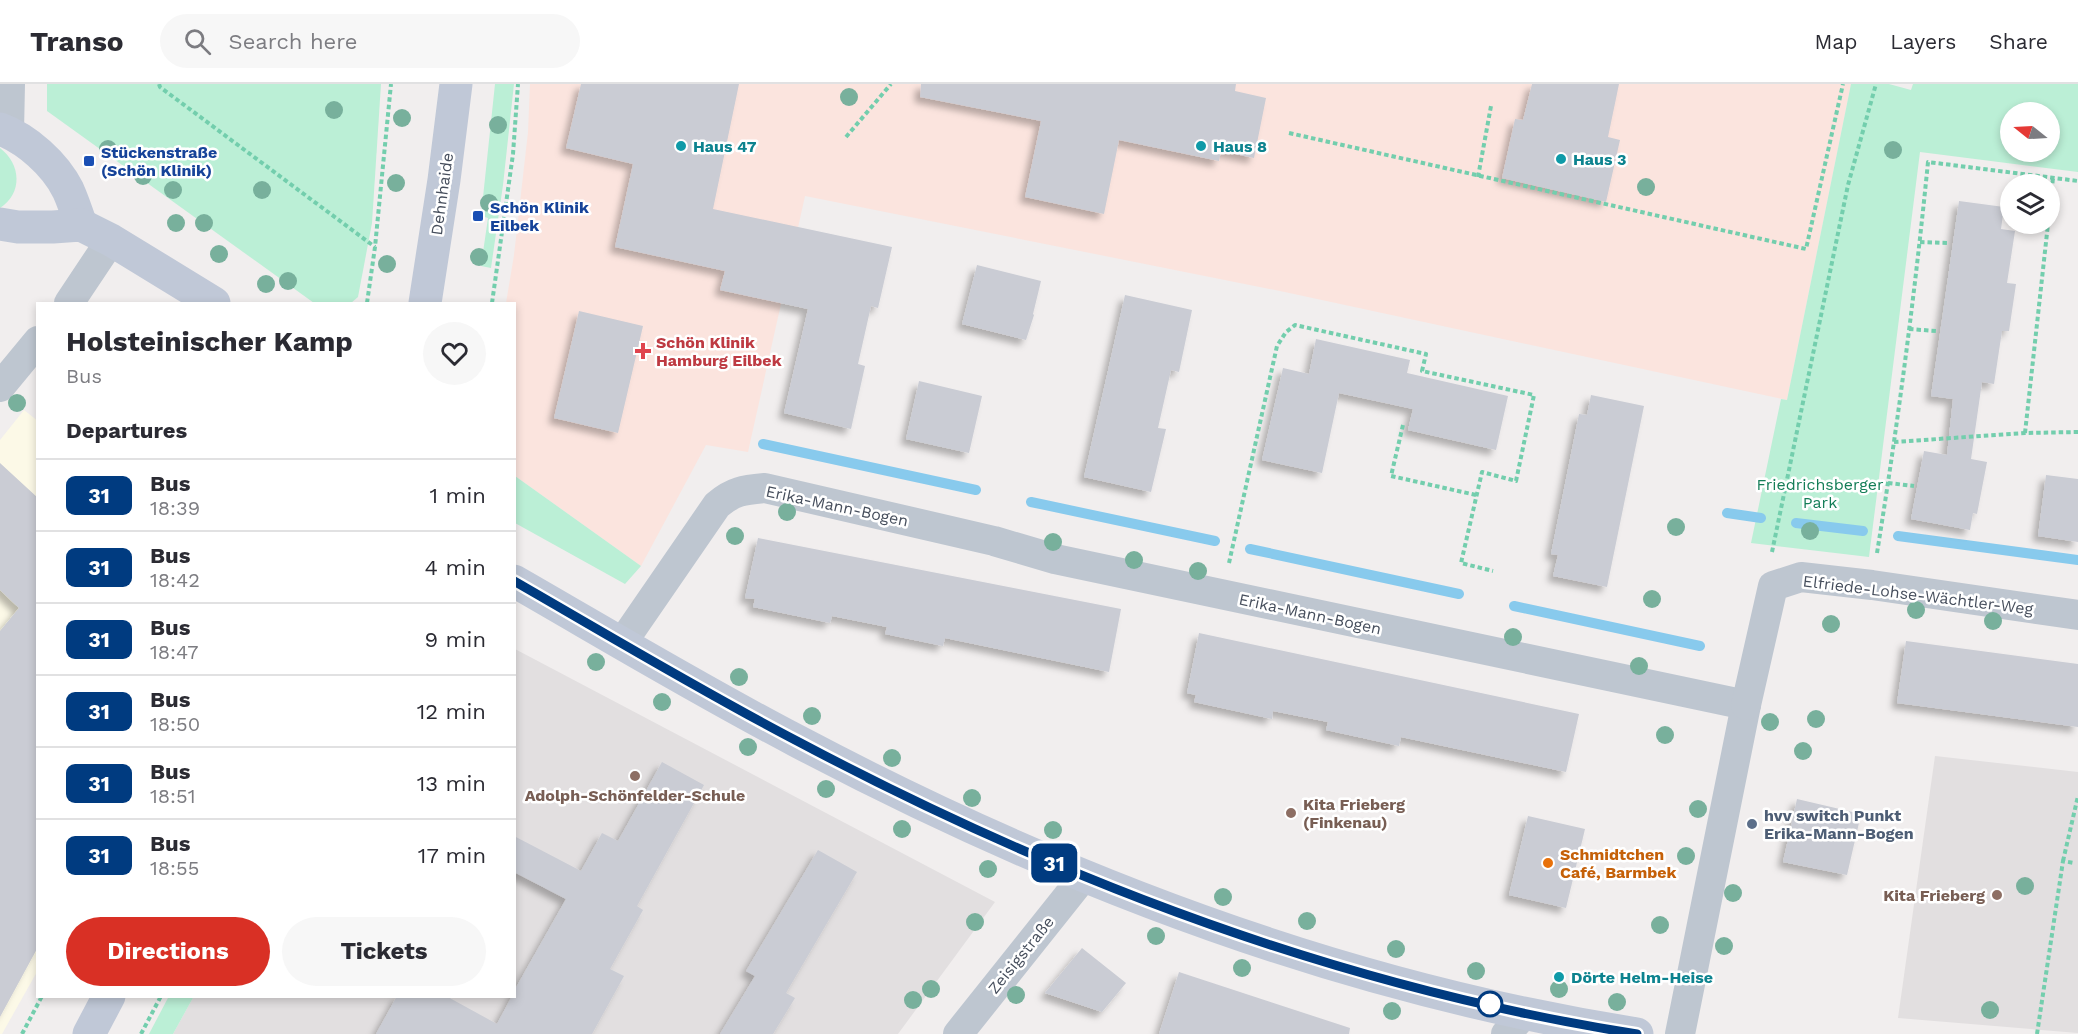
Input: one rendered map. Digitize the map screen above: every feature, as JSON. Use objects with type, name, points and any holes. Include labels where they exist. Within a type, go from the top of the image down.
[{"type":"street","points":[[10,84],[5,131],[23,141],[54,170],[68,189],[81,225]]},
{"type":"street","name":"Dehnhaide","points":[[425,302],[456,84]]},
{"type":"street","points":[[0,224],[18,227],[81,225],[111,240],[212,302]]},
{"type":"street","points":[[70,302],[111,240]]},
{"type":"street","points":[[0,387],[36,343]]},
{"type":"street","name":"Erika-Mann-Bogen","points":[[622,643],[717,505],[730,494],[747,489],[765,488],[994,541],[1055,559],[1221,596],[1746,705]]},
{"type":"street","name":"Elfriede-Lohse-Wächtler-Weg","points":[[1773,586],[1801,577],[2078,615]]},
{"type":"street","points":[[516,582],[797,741],[939,812],[1083,876],[1185,915],[1288,950],[1405,984],[1515,1023],[1637,1034]]},
{"type":"street","points":[[1680,1034],[1746,705],[1773,586]]},
{"type":"street","name":"Zeisigstraße","points":[[958,1034],[1083,876]]},
{"type":"street","points":[[89,1034],[108,998]]},
{"type":"path","points":[[159,84],[375,247]]},
{"type":"path","points":[[367,302],[375,247],[391,84]]},
{"type":"path","points":[[492,302],[513,154],[518,84]]},
{"type":"path","points":[[846,137],[891,84]]},
{"type":"path","points":[[1288,133],[1806,249],[1843,84]]},
{"type":"path","points":[[1773,586],[1772,552],[1848,184],[1876,84]]},
{"type":"path","points":[[1478,177],[1491,106]]},
{"type":"path","points":[[1872,585],[1909,329],[1928,162],[2022,174]]},
{"type":"path","points":[[2060,179],[2078,181]]},
{"type":"path","points":[[2025,433],[2047,234]]},
{"type":"path","points":[[1920,242],[1948,243]]},
{"type":"path","points":[[1221,596],[1278,346],[1286,332],[1295,326],[1426,354],[1422,371],[1534,395],[1516,481],[1482,472],[1476,495],[1461,563],[1493,571]]},
{"type":"path","points":[[1909,329],[1935,331]]},
{"type":"path","points":[[1403,425],[1391,476],[1476,495]]},
{"type":"path","points":[[1894,442],[2025,433],[2078,432]]},
{"type":"path","points":[[1888,483],[1914,486]]},
{"type":"path","points":[[2037,1034],[2063,861],[2078,796]]},
{"type":"path","points":[[2063,861],[2074,863]]},
{"type":"path","points":[[22,1034],[41,998]]},
{"type":"path","points":[[141,1034],[160,998]]},
{"type":"shaded area","name":"Schön Klinik Hamburg Eilbek","points":[[530,84],[1851,84],[1787,400],[1280,291],[805,196],[748,452],[706,445],[641,566],[516,477],[516,302],[506,302],[528,132]]},
{"type":"shaded area","points":[[24,410],[36,419],[36,974],[2,1034],[0,1034],[0,440]]},
{"type":"shaded area","name":"Adolph-Schönfelder-Schule","points":[[516,650],[995,902],[898,1034],[173,1034],[193,998],[516,998]]},
{"type":"shaded area","name":"Kita Frieberg","points":[[1935,756],[2078,772],[2078,1033],[1898,1018]]},
{"type":"green space","points":[[47,84],[381,84],[372,223],[358,297],[352,302],[313,302],[47,111]]},
{"type":"green space","points":[[495,84],[514,84],[491,268],[481,266],[488,218],[481,216]]},
{"type":"green space","name":"Friedrichsberger Park","points":[[1851,84],[1889,84],[1911,90],[1913,84],[2078,84],[2078,172],[1920,152],[1869,557],[1751,543],[1781,399],[1787,400]]},
{"type":"green space","points":[[0,148],[12,162],[16,187],[13,195],[0,208]]},
{"type":"green space","points":[[516,477],[641,566],[625,584],[516,524]]},
{"type":"green space","points":[[168,998],[193,998],[173,1034],[149,1034]]},
{"type":"building","points":[[581,84],[739,84],[713,209],[892,247],[878,308],[871,306],[858,364],[865,366],[851,429],[784,413],[808,309],[720,290],[725,271],[615,247],[633,164],[566,148]]},
{"type":"building","name":"Haus 8","points":[[921,84],[1236,84],[1235,91],[1266,98],[1254,158],[1221,151],[1219,161],[1119,140],[1104,214],[1025,197],[1041,121],[920,97]]},
{"type":"building","name":"Haus 3","points":[[1532,84],[1619,84],[1608,137],[1620,140],[1606,202],[1502,178],[1515,119],[1523,120]]},
{"type":"building","points":[[1959,201],[2000,206],[2000,234],[2015,234],[2007,283],[2016,284],[2009,331],[2002,331],[1994,384],[1982,382],[1971,459],[1987,462],[1977,514],[1973,513],[1970,530],[1911,519],[1924,451],[1947,455],[1953,399],[1931,396]]},
{"type":"building","points":[[977,265],[1041,281],[1026,340],[962,324]]},
{"type":"building","points":[[1125,295],[1192,310],[1179,372],[1171,370],[1158,428],[1166,429],[1151,492],[1084,477]]},
{"type":"building","points":[[579,311],[643,326],[618,433],[554,418]]},
{"type":"building","points":[[1316,339],[1410,360],[1407,373],[1508,396],[1496,450],[1408,430],[1413,409],[1339,393],[1322,473],[1262,460],[1283,368],[1309,374]]},
{"type":"building","points":[[919,381],[982,396],[969,453],[906,439]]},
{"type":"building","points":[[1591,395],[1644,406],[1607,587],[1553,576],[1558,555],[1551,554],[1579,414],[1587,415]]},
{"type":"building","points":[[0,463],[36,496],[36,951],[0,1017],[0,631],[19,608],[0,590]]},
{"type":"building","points":[[2046,475],[2078,479],[2078,542],[2038,536]]},
{"type":"building","points":[[758,538],[1121,609],[1109,672],[945,638],[943,646],[885,634],[887,627],[832,616],[830,623],[753,607],[755,599],[745,598]]},
{"type":"building","points":[[1199,633],[1579,714],[1566,772],[1401,737],[1399,746],[1326,730],[1328,722],[1273,711],[1272,719],[1194,702],[1196,695],[1187,693]]},
{"type":"building","points":[[1906,641],[2078,664],[2078,727],[1897,703]]},
{"type":"building","points":[[662,762],[704,785],[637,906],[643,910],[610,969],[624,976],[592,1034],[376,1034],[396,998],[450,998],[497,1024],[511,998],[516,998],[516,987],[566,899],[516,873],[516,837],[581,871],[602,833],[618,841]]},
{"type":"building","points":[[1797,799],[1861,814],[1847,875],[1783,862]]},
{"type":"building","points":[[1528,816],[1585,829],[1566,908],[1509,895]]},
{"type":"building","points":[[818,850],[857,872],[786,993],[795,998],[773,1034],[720,1034],[755,976],[746,971]]},
{"type":"building","points":[[1082,948],[1126,983],[1102,1012],[1045,993]]},
{"type":"building","points":[[1179,972],[1350,1028],[1349,1034],[1159,1034]]},
{"type":"waterway","points":[[763,444],[976,490]]},
{"type":"waterway","points":[[1031,502],[1215,541]]},
{"type":"waterway","points":[[1727,513],[1761,518]]},
{"type":"waterway","points":[[1796,523],[1863,531]]},
{"type":"waterway","points":[[1898,536],[2078,560]]},
{"type":"waterway","points":[[1250,549],[1459,594]]},
{"type":"waterway","points":[[1514,606],[1700,646]]},
{"type":"bus line","name":"31","points":[[516,582],[797,741],[939,812],[1083,876],[1185,915],[1288,950],[1405,984],[1525,1013],[1637,1034]]},
{"type":"place","name":"Haus 47","points":[[681,146]]},
{"type":"place","name":"Haus 8","points":[[1201,146]]},
{"type":"place","name":"Haus 3","points":[[1561,159]]},
{"type":"place","name":"Stückenstraße (Schön Klinik)","points":[[89,161]]},
{"type":"place","name":"Schön Klinik Eilbek","points":[[478,216]]},
{"type":"place","name":"Schön Klinik Hamburg Eilbek","points":[[643,351]]},
{"type":"place","name":"Adolph-Schönfelder-Schule","points":[[635,776]]},
{"type":"place","name":"Kita Frieberg (Finkenau)","points":[[1291,813]]},
{"type":"place","name":"hvv switch Punkt Erika-Mann-Bogen","points":[[1752,824]]},
{"type":"place","name":"Schmidtchen Café, Barmbek","points":[[1548,863]]},
{"type":"place","name":"Kita Frieberg","points":[[1997,895]]},
{"type":"place","name":"Dörte Helm-Heise","points":[[1559,977]]}]
